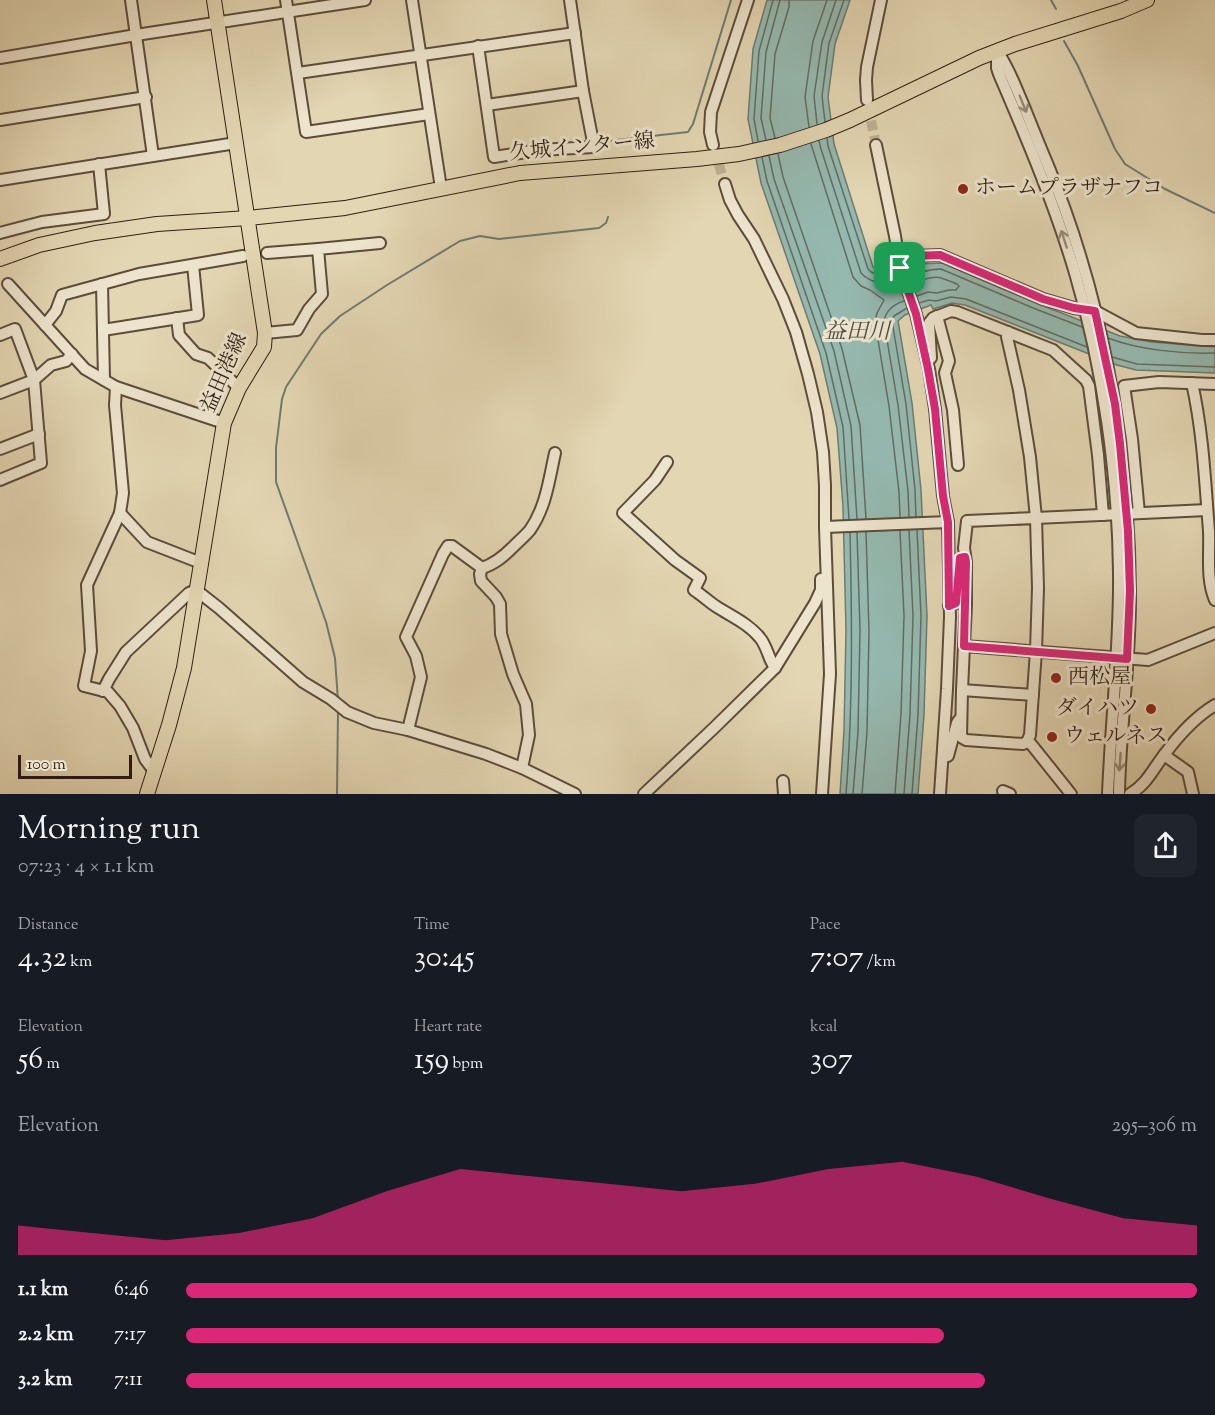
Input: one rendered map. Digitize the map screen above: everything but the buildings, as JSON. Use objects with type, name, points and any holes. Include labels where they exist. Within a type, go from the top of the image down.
[{"type":"main road","name":"益田港線","points":[[147,794],[184,668],[224,423],[239,388],[264,347],[265,333],[214,0]]},
{"type":"main road","name":"久城インター線","points":[[0,259],[39,245],[95,233],[157,224],[345,208],[520,173],[697,159],[780,146],[850,120],[960,66],[997,51],[1147,0]]},
{"type":"street","points":[[131,0],[153,156]]},
{"type":"street","points":[[286,0],[306,132],[429,114]]},
{"type":"street","points":[[0,58],[365,0]]},
{"type":"street","points":[[412,0],[441,188]]},
{"type":"street","points":[[478,46],[494,157],[539,150],[594,147],[583,91],[570,0]]},
{"type":"street","points":[[713,145],[710,132],[711,112],[748,0]]},
{"type":"street","points":[[867,100],[867,67],[881,0]]},
{"type":"street","points":[[298,73],[575,33]]},
{"type":"street","points":[[997,51],[1009,70],[1073,229],[1103,369],[1115,404],[1120,444],[1121,514],[1130,591],[1108,794]]},
{"type":"street","points":[[487,105],[583,91]]},
{"type":"street","points":[[0,120],[146,97]]},
{"type":"street","points":[[0,180],[236,143]]},
{"type":"street","points":[[876,145],[900,268],[916,314],[935,409],[943,496],[949,606],[947,689],[940,794]]},
{"type":"street","points":[[0,233],[42,222],[104,214],[99,164]]},
{"type":"street","points":[[725,184],[734,208],[754,239],[783,299],[796,332],[817,412],[823,452],[828,526],[826,547],[830,674],[822,794]]},
{"type":"street","points":[[267,253],[380,243]]},
{"type":"street","points":[[265,333],[297,330],[309,309],[322,294],[318,249]]},
{"type":"street","points":[[900,268],[913,264],[912,256],[940,255],[1043,299],[1090,313],[1136,333],[1215,340]]},
{"type":"street","points":[[45,325],[56,311],[62,295],[139,274],[243,256]]},
{"type":"street","points":[[103,330],[198,315],[193,264]]},
{"type":"street","points":[[8,284],[85,369],[116,387],[224,423]]},
{"type":"street","points":[[102,284],[104,380]]},
{"type":"street","points":[[928,369],[931,367],[929,323],[933,318],[951,311],[1053,350],[1086,380],[1089,386],[1103,515]]},
{"type":"street","points":[[938,316],[949,361],[945,373],[953,410],[958,465]]},
{"type":"street","points":[[177,318],[179,334],[196,354],[208,358],[239,388]]},
{"type":"street","points":[[0,335],[15,329],[34,380],[41,463],[0,480]]},
{"type":"street","points":[[1008,332],[1007,337],[1019,390],[1030,457],[1036,518],[1038,588],[1030,735],[1027,742],[1023,744],[966,740],[962,737],[966,605],[964,548],[967,520],[1036,518],[1207,510]]},
{"type":"street","points":[[0,393],[34,380],[51,365],[66,361],[72,354]]},
{"type":"street","points":[[1139,513],[1124,386],[1159,382],[1215,384]]},
{"type":"street","points":[[1192,383],[1203,450],[1207,510],[1212,535],[1210,588],[1215,600]]},
{"type":"street","points":[[116,387],[123,493],[120,513],[87,585],[91,651],[84,686],[108,692],[120,706],[133,728],[145,759],[154,771]]},
{"type":"street","points":[[0,449],[39,434]]},
{"type":"street","points":[[482,568],[491,565],[506,554],[529,531],[545,498],[555,453]]},
{"type":"street","points":[[666,462],[655,480],[623,513],[675,560],[700,578],[694,590],[758,635],[774,668]]},
{"type":"street","points":[[120,513],[147,542],[201,563]]},
{"type":"street","points":[[828,526],[943,522]]},
{"type":"street","points":[[408,730],[421,676],[416,656],[405,638],[448,546],[452,546],[482,568]]},
{"type":"street","points":[[644,794],[774,668],[821,590],[823,554],[826,547]]},
{"type":"street","points":[[949,606],[956,603],[960,558],[965,557]]},
{"type":"street","points":[[482,568],[481,581],[500,604],[501,634],[513,674],[526,704],[529,735],[522,768]]},
{"type":"street","points":[[103,691],[126,652],[189,593],[196,590],[303,682],[347,712],[374,723],[408,730],[486,754],[522,768],[575,794]]},
{"type":"street","points":[[964,646],[1148,660],[1215,633]]},
{"type":"street","points":[[1119,794],[1122,658]]},
{"type":"street","points":[[962,690],[1033,695]]},
{"type":"street","points":[[1130,794],[1138,790],[1148,779],[1187,727],[1204,711],[1215,705]]},
{"type":"street","points":[[942,765],[947,758],[957,723],[961,718]]},
{"type":"street","points":[[1027,742],[1071,794]]},
{"type":"street","points":[[1164,755],[1188,772],[1193,794]]},
{"type":"street","points":[[783,781],[784,794]]},
{"type":"water","name":"益田川","points":[[767,0],[850,0],[835,44],[828,97],[834,144],[873,267],[885,272],[889,277],[919,267],[919,264],[942,263],[1120,336],[1152,342],[1215,347],[1215,373],[1136,370],[1117,365],[965,305],[952,303],[933,309],[931,305],[905,315],[898,321],[912,403],[921,490],[927,616],[924,715],[918,794],[840,794],[846,630],[843,506],[837,428],[820,354],[761,183],[748,119],[753,49]]},
{"type":"waterway","points":[[599,151],[600,143],[607,141],[688,132],[693,124],[731,0]]},
{"type":"waterway","points":[[1051,0],[1056,9]]},
{"type":"waterway","points":[[1064,41],[1078,66],[1115,149],[1125,164],[1165,189],[1215,213]]},
{"type":"waterway","points":[[338,701],[335,658],[326,622],[276,482],[276,448],[282,399],[286,387],[321,334],[340,316],[460,241],[480,236],[499,239],[599,228],[606,223],[608,217]]},
{"type":"waterway","points":[[337,794],[338,710]]},
{"type":"tunnel","points":[[868,106],[876,145]]},
{"type":"tunnel","points":[[714,150],[725,184]]},
{"type":"place","name":"ホームプラザナフコ","points":[[963,189]]},
{"type":"place","name":"西松屋","points":[[1056,678]]},
{"type":"place","name":"ダイハツ","points":[[1151,709]]},
{"type":"place","name":"ウェルネス","points":[[1052,737]]},
{"type":"route","points":[[940,255],[1043,299],[1095,311],[1115,404],[1128,531],[1130,591],[1127,659],[964,646],[966,562],[965,557],[960,558],[956,603],[949,606],[948,522],[943,496],[935,409],[916,314],[900,268],[913,264],[912,256],[940,255]]}]
